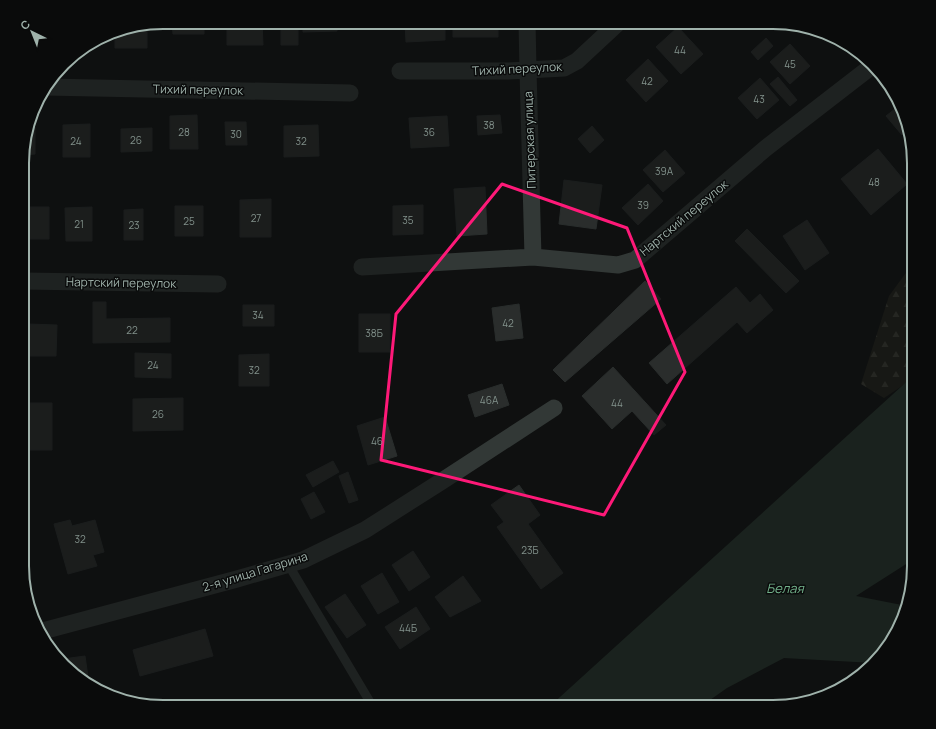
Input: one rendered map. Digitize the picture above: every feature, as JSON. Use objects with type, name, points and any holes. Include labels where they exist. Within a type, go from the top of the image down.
[{"type":"street","name":"Питерская улица","points":[[527,29],[533,257]]},
{"type":"street","name":"Тихий переулок","points":[[400,71],[508,72],[564,68],[577,61],[611,29]]},
{"type":"street","name":"Нартский переулок","points":[[362,267],[533,257],[618,265],[634,260],[766,148],[869,69]]},
{"type":"street","name":"Тихий переулок","points":[[53,87],[350,93]]},
{"type":"street","name":"Нартский переулок","points":[[29,281],[218,284]]},
{"type":"street","name":"2-я улица Гагарина","points":[[46,630],[303,560],[365,530],[554,408]]},
{"type":"lane","points":[[288,564],[369,700]]},
{"type":"highlighted area","points":[[502,184],[627,228],[685,372],[604,515],[381,460],[396,314]]},
{"type":"green space","points":[[907,272],[907,383],[884,398],[861,384],[889,296]]},
{"type":"water","name":"Белая","points":[[907,381],[907,563],[856,596],[901,605],[889,633],[868,661],[866,663],[784,658],[727,688],[710,700],[557,700]]},
{"type":"building","points":[[173,29],[204,29],[204,34],[173,34]]},
{"type":"building","points":[[227,29],[262,29],[263,45],[227,45]]},
{"type":"building","points":[[281,29],[298,29],[298,45],[281,45]]},
{"type":"building","points":[[303,29],[337,29],[337,31],[303,32]]},
{"type":"building","points":[[405,29],[445,29],[445,40],[406,42]]},
{"type":"building","points":[[453,29],[498,29],[498,37],[453,37]]},
{"type":"building","points":[[676,29],[680,29],[703,54],[681,74],[656,47]]},
{"type":"building","points":[[147,30],[147,48],[115,48],[115,38]]},
{"type":"building","points":[[766,38],[773,46],[758,60],[751,52]]},
{"type":"building","points":[[790,44],[810,66],[790,84],[770,62]]},
{"type":"building","points":[[648,59],[668,81],[646,102],[626,80]]},
{"type":"building","points":[[778,77],[797,100],[790,106],[770,84]]},
{"type":"building","points":[[760,78],[779,100],[757,119],[738,98]]},
{"type":"building","points":[[895,109],[902,128],[903,134],[902,135],[886,116]]},
{"type":"building","points":[[197,115],[198,149],[170,149],[170,116]]},
{"type":"building","points":[[500,115],[502,133],[478,135],[477,116]]},
{"type":"building","points":[[447,116],[449,146],[411,148],[409,118]]},
{"type":"building","points":[[225,122],[246,122],[247,145],[226,145]]},
{"type":"building","points":[[90,124],[90,157],[63,157],[63,125]]},
{"type":"building","points":[[318,125],[319,156],[284,157],[284,126]]},
{"type":"building","points":[[592,126],[604,140],[590,153],[578,139]]},
{"type":"building","points":[[34,127],[35,127],[35,154],[30,154]]},
{"type":"building","points":[[152,128],[152,151],[121,152],[121,129]]},
{"type":"building","points":[[878,149],[907,184],[871,215],[841,179]]},
{"type":"building","points":[[665,150],[685,173],[663,192],[643,170]]},
{"type":"building","points":[[564,180],[602,185],[596,229],[559,224]]},
{"type":"building","points":[[648,184],[663,201],[638,225],[622,208]]},
{"type":"building","points":[[485,187],[487,234],[457,236],[454,189]]},
{"type":"building","points":[[271,199],[271,237],[240,237],[240,200]]},
{"type":"building","points":[[423,205],[423,234],[393,235],[393,206]]},
{"type":"building","points":[[175,206],[203,206],[203,236],[175,236]]},
{"type":"building","points":[[29,207],[49,207],[49,239],[29,239]]},
{"type":"building","points":[[92,207],[92,241],[66,241],[65,208]]},
{"type":"building","points":[[143,209],[143,240],[124,240],[124,210]]},
{"type":"building","points":[[807,220],[829,253],[805,270],[783,236]]},
{"type":"building","points":[[747,229],[799,281],[786,293],[735,241]]},
{"type":"building","points":[[645,281],[661,299],[565,382],[553,370]]},
{"type":"building","points":[[736,287],[750,303],[760,294],[773,310],[747,333],[737,322],[667,384],[649,363]]},
{"type":"building","points":[[93,302],[106,302],[106,319],[170,318],[170,342],[93,343]]},
{"type":"building","points":[[519,304],[523,338],[496,341],[492,308]]},
{"type":"building","points":[[243,305],[274,305],[274,326],[243,326]]},
{"type":"building","points":[[359,314],[390,314],[390,352],[359,352]]},
{"type":"building","points":[[29,324],[57,325],[56,356],[29,356]]},
{"type":"building","points":[[135,353],[171,354],[171,378],[135,377]]},
{"type":"building","points":[[269,354],[269,386],[239,386],[239,355]]},
{"type":"building","points":[[613,367],[666,425],[654,435],[632,411],[612,429],[582,396]]},
{"type":"building","points":[[502,384],[509,405],[475,417],[468,395]]},
{"type":"building","points":[[183,398],[183,430],[133,431],[133,399]]},
{"type":"building","points":[[29,403],[52,403],[52,450],[29,450]]},
{"type":"building","points":[[385,417],[397,456],[368,465],[357,426]]},
{"type":"building","points":[[333,461],[339,472],[313,487],[306,475]]},
{"type":"building","points":[[348,472],[358,500],[349,503],[339,476]]},
{"type":"building","points":[[519,485],[540,515],[528,524],[563,573],[541,589],[497,527],[504,522],[491,505]]},
{"type":"building","points":[[314,492],[325,512],[311,519],[301,499]]},
{"type":"building","points":[[70,520],[72,526],[95,520],[104,552],[93,555],[97,566],[68,574],[54,524]]},
{"type":"building","points":[[413,551],[430,577],[409,591],[392,565]]},
{"type":"building","points":[[382,573],[399,602],[378,614],[361,586]]},
{"type":"building","points":[[463,576],[481,601],[450,617],[435,597]]},
{"type":"building","points":[[345,594],[366,625],[347,638],[325,607]]},
{"type":"building","points":[[416,607],[430,629],[400,649],[385,627]]},
{"type":"building","points":[[205,629],[213,656],[140,676],[133,650]]},
{"type":"building","points":[[85,656],[88,676],[75,667],[66,659]]}]
